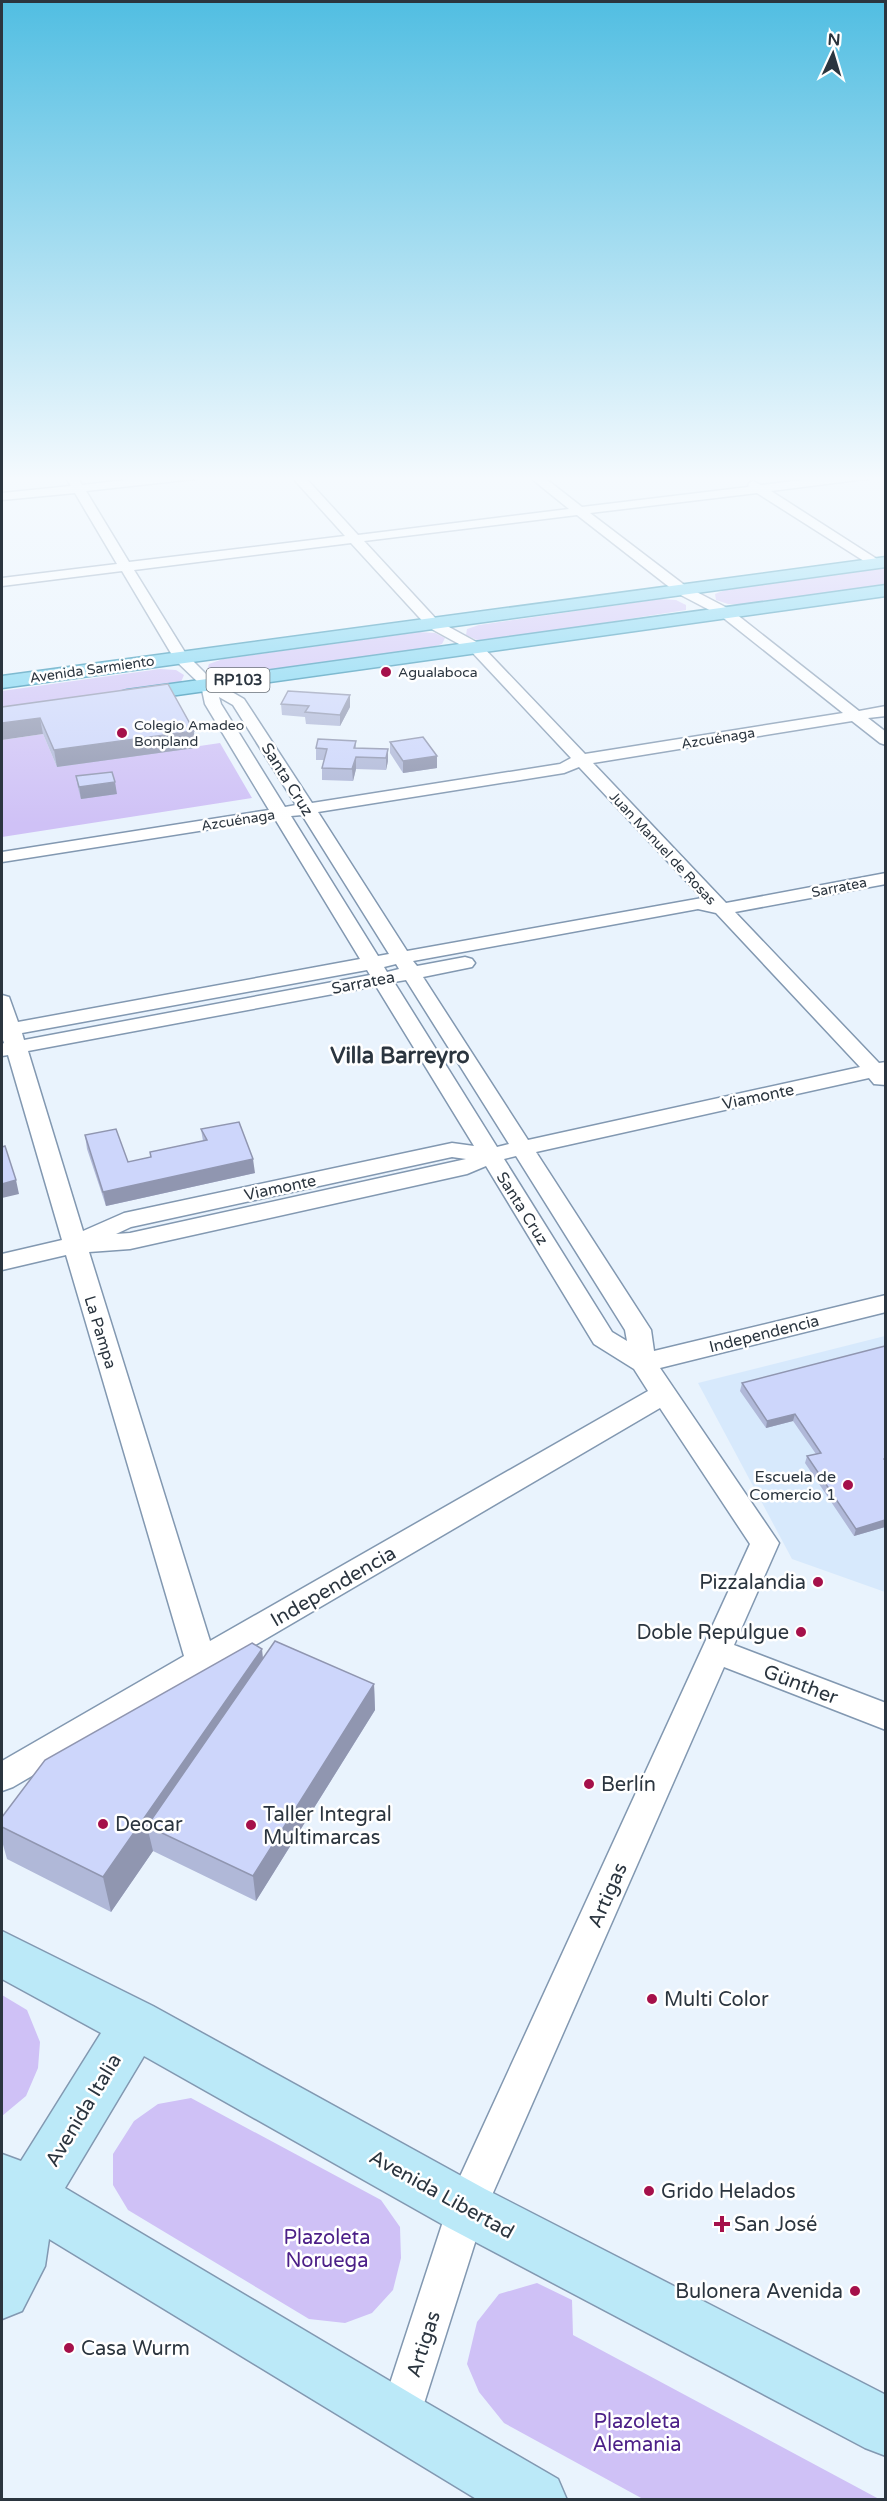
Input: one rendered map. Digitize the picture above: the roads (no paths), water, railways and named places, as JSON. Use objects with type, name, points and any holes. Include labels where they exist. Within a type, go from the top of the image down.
[{"type":"main road","name":"Avenida Sarmiento","points":[[2,682],[669,592]]},
{"type":"main road","name":"RP103","points":[[726,613],[873,592]]},
{"type":"main road","name":"Avenida Sarmiento","points":[[105,699],[726,613]]},
{"type":"main road","name":"Avenida Libertad","points":[[2,1954],[135,2024],[466,2208],[885,2427]]},
{"type":"main road","name":"Avenida Italia","points":[[2,2291],[16,2266],[11,2196],[135,2024]]},
{"type":"main road","points":[[11,2196],[537,2499]]},
{"type":"street","points":[[141,592],[180,657],[208,684]]},
{"type":"street","name":"Juan Manuel de Rosas","points":[[403,592],[433,624],[475,647],[721,909],[882,1074]]},
{"type":"street","points":[[685,592],[726,613],[885,740]]},
{"type":"street","name":"Santa Cruz","points":[[208,684],[239,702],[638,1330],[643,1363],[663,1394]]},
{"type":"street","name":"Santa Cruz","points":[[208,684],[213,704],[603,1338],[643,1363]]},
{"type":"street","name":"Azcuénaga","points":[[2,846],[564,768],[580,760],[885,711]]},
{"type":"street","name":"Azcuénaga","points":[[2,857],[277,808]]},
{"type":"street","name":"Sarratea","points":[[7,1039],[406,965],[711,917],[721,909],[885,878]]},
{"type":"street","name":"La Pampa","points":[[2,1000],[7,1039],[75,1245],[201,1663]]},
{"type":"street","name":"Viamonte","points":[[2,1262],[75,1245],[130,1241],[467,1167],[490,1155],[882,1074]]},
{"type":"street","name":"Independencia","points":[[643,1363],[885,1303]]},
{"type":"street","name":"Independencia","points":[[2,1777],[663,1394]]},
{"type":"street","name":"Artigas","points":[[399,2420],[466,2208],[765,1543],[663,1394]]},
{"type":"street","name":"Günther","points":[[716,1652],[885,1717]]},
{"type":"place","name":"Agualaboca","points":[[386,672]]},
{"type":"place","name":"Colegio Amadeo Bonpland","points":[[122,733]]},
{"type":"place","name":"Escuela de Comercio 1","points":[[848,1485]]},
{"type":"place","name":"Pizzalandia","points":[[818,1582]]},
{"type":"place","name":"Doble Repulgue","points":[[801,1632]]},
{"type":"place","name":"Berlín","points":[[589,1784]]},
{"type":"place","name":"Deocar","points":[[103,1824]]},
{"type":"place","name":"Taller Integral Multimarcas","points":[[251,1825]]},
{"type":"place","name":"Multi Color","points":[[652,1999]]},
{"type":"place","name":"Grido Helados","points":[[649,2191]]},
{"type":"place","name":"San José","points":[[722,2224]]},
{"type":"place","name":"Bulonera Avenida","points":[[855,2291]]},
{"type":"place","name":"Casa Wurm","points":[[69,2348]]},
{"type":"district","name":"Villa Barreyro","points":[[400,1055]]},
{"type":"park label","name":"Plazoleta Noruega","points":[[327,2248]]},
{"type":"park label","name":"Plazoleta Alemania","points":[[637,2432]]}]
